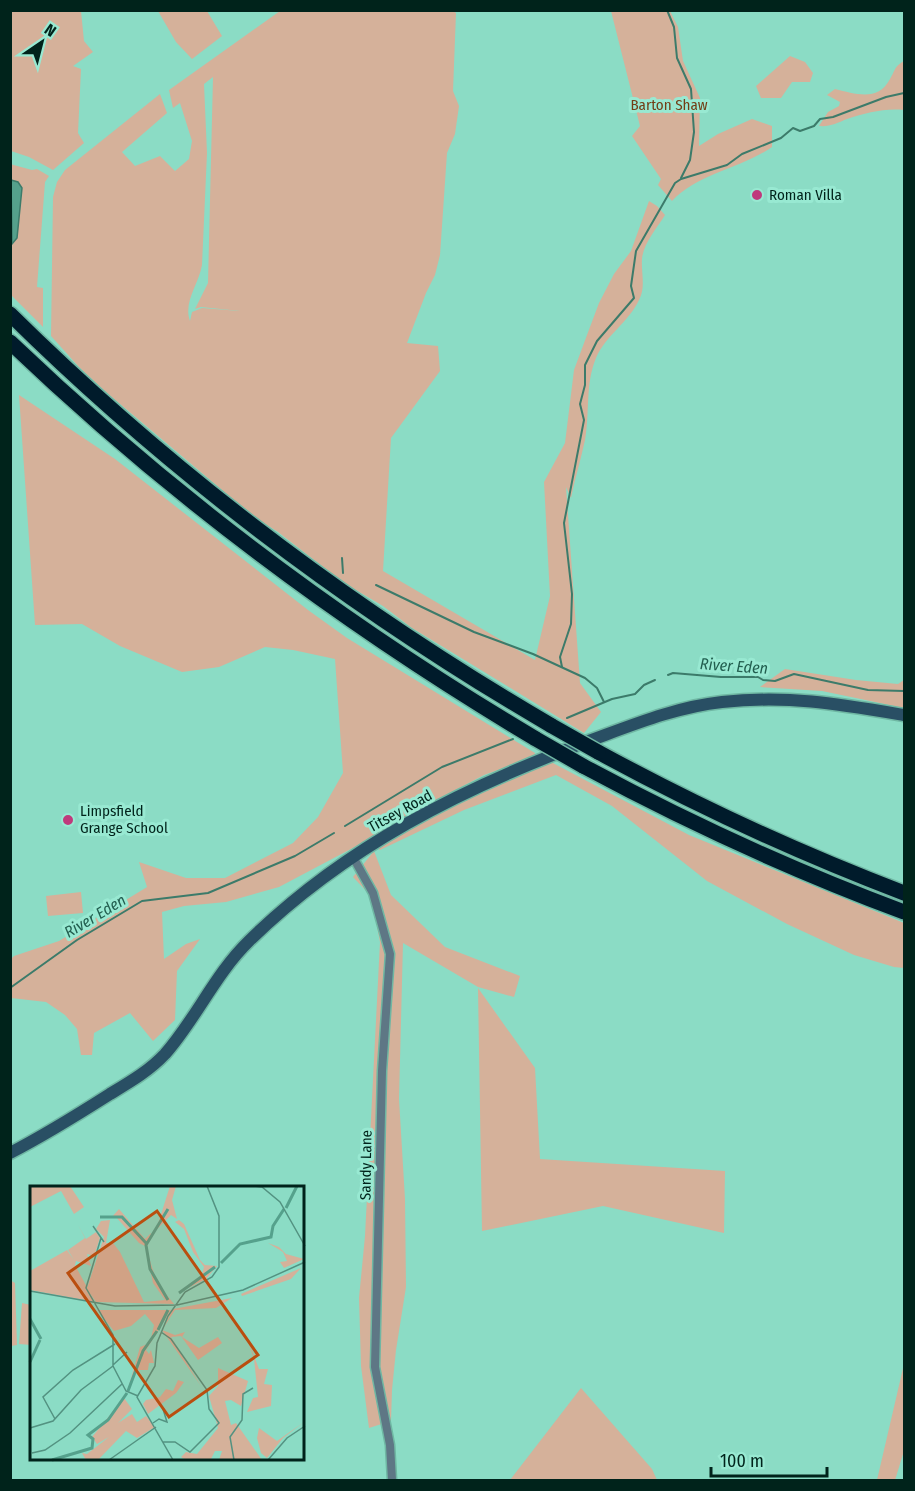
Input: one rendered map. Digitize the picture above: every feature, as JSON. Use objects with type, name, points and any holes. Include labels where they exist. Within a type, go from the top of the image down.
[{"type":"highway","points":[[10,314],[61,363],[198,484],[316,574],[446,663],[598,752],[751,829],[904,893]]},
{"type":"highway","points":[[10,342],[57,386],[175,488],[283,573],[403,657],[536,740],[650,801],[754,850],[904,912]]},
{"type":"main road","name":"Titsey Road","points":[[10,1153],[53,1131],[150,1070],[190,1022],[228,965],[248,942],[278,915],[353,856],[411,820],[482,784],[540,759],[625,728],[669,714],[719,703],[773,699],[823,701],[904,715]]},
{"type":"street","name":"Sandy Lane","points":[[353,856],[373,893],[390,954],[382,1071],[375,1367],[390,1445],[392,1480]]},
{"type":"green space","points":[[11,10],[81,11],[84,41],[93,52],[73,66],[81,69],[78,133],[84,143],[53,170],[29,157],[11,151]]},
{"type":"green space","points":[[158,11],[207,11],[222,36],[192,59],[176,42]]},
{"type":"green space","points":[[280,11],[453,11],[456,13],[453,91],[459,106],[455,134],[447,153],[440,255],[435,275],[407,343],[438,346],[440,371],[391,438],[383,571],[535,660],[550,596],[544,482],[565,443],[574,370],[599,303],[614,274],[631,251],[649,201],[665,215],[643,253],[643,285],[639,300],[596,358],[590,378],[585,440],[571,498],[566,487],[580,683],[601,712],[584,733],[412,628],[383,606],[344,583],[278,532],[253,516],[107,393],[51,336],[53,197],[57,182],[65,170],[160,94],[167,113],[122,152],[135,166],[160,156],[175,171],[189,159],[192,141],[180,103],[173,108],[169,90]],"holes":[[[213,77],[208,283],[195,309],[201,307],[240,311],[202,308],[192,312],[190,321],[188,314],[188,307],[202,265],[207,153],[204,84]]]},
{"type":"green space","name":"Barton Shaw","points":[[611,11],[670,11],[678,27],[683,61],[700,98],[699,146],[718,134],[752,119],[772,126],[772,147],[694,184],[672,201],[658,185],[661,179],[632,136],[640,126]]},
{"type":"green space","points":[[790,56],[805,62],[813,73],[810,82],[792,82],[781,98],[761,98],[756,86]]},
{"type":"green space","points":[[904,61],[904,110],[875,112],[819,126],[828,112],[839,106],[840,102],[827,95],[835,89],[866,95],[873,94],[885,86],[897,67]]},
{"type":"green space","points":[[10,164],[32,170],[37,169],[49,176],[45,182],[37,287],[43,288],[43,327],[11,295]]},
{"type":"green space","points":[[19,395],[115,459],[347,638],[535,753],[534,757],[484,775],[396,821],[366,841],[279,887],[226,902],[184,906],[162,912],[164,959],[186,944],[200,939],[177,971],[175,1020],[153,1041],[130,1013],[94,1033],[92,1055],[81,1055],[77,1029],[65,1015],[46,1002],[11,998],[10,960],[14,956],[59,941],[147,887],[139,862],[186,878],[225,878],[293,843],[318,817],[343,773],[335,659],[265,647],[219,667],[182,672],[120,646],[82,624],[35,625]]},
{"type":"green space","points":[[785,669],[898,684],[904,680],[904,708],[822,691],[760,687]]},
{"type":"green space","points":[[551,762],[689,835],[904,923],[904,968],[854,955],[787,924],[707,881],[612,806],[556,775],[464,810],[380,850],[375,847],[455,803]]},
{"type":"green space","points":[[374,851],[391,895],[445,947],[520,976],[514,997],[478,987],[403,943],[399,1099],[405,1199],[406,1287],[396,1350],[391,1421],[369,1428],[361,1366],[359,1298],[365,1236],[380,942],[371,896],[353,877]]},
{"type":"green space","points":[[81,892],[83,913],[48,916],[46,896]]},
{"type":"green space","points":[[478,988],[535,1068],[540,1159],[725,1171],[724,1233],[603,1206],[482,1231]]},
{"type":"green space","points":[[10,1280],[15,1283],[17,1345],[11,1346]]},
{"type":"green space","points":[[22,1303],[30,1305],[30,1345],[19,1344]]},
{"type":"green space","points":[[904,1364],[904,1451],[895,1480],[877,1480]]},
{"type":"green space","points":[[581,1388],[652,1469],[657,1480],[510,1480]]},
{"type":"water","points":[[11,180],[18,182],[22,188],[17,238],[12,244]]},
{"type":"waterway","points":[[667,10],[674,27],[677,58],[691,89],[694,132],[690,160],[681,178]]},
{"type":"waterway","points":[[562,667],[560,657],[571,624],[572,594],[564,523],[584,420],[580,404],[585,385],[585,365],[597,341],[634,298],[631,286],[636,251],[675,183],[681,179],[727,165],[742,154],[781,138],[793,128],[800,131],[814,126],[820,119],[833,117],[886,97],[904,93]]},
{"type":"waterway","points":[[342,558],[343,573]]},
{"type":"waterway","points":[[376,585],[474,632],[533,654],[585,678],[597,688],[604,702]]},
{"type":"waterway","name":"River Eden","points":[[668,675],[673,673],[758,677],[775,681],[794,674],[868,690],[904,691]]},
{"type":"waterway","name":"River Eden","points":[[567,718],[612,699],[635,694],[644,685],[655,680]]},
{"type":"waterway","name":"River Eden","points":[[345,826],[442,767],[513,739]]},
{"type":"waterway","name":"River Eden","points":[[10,988],[77,940],[142,901],[208,893],[295,856],[334,833]]},
{"type":"place","name":"Roman Villa","points":[[757,195]]},
{"type":"place","name":"Limpsfield Grange School","points":[[68,820]]}]
